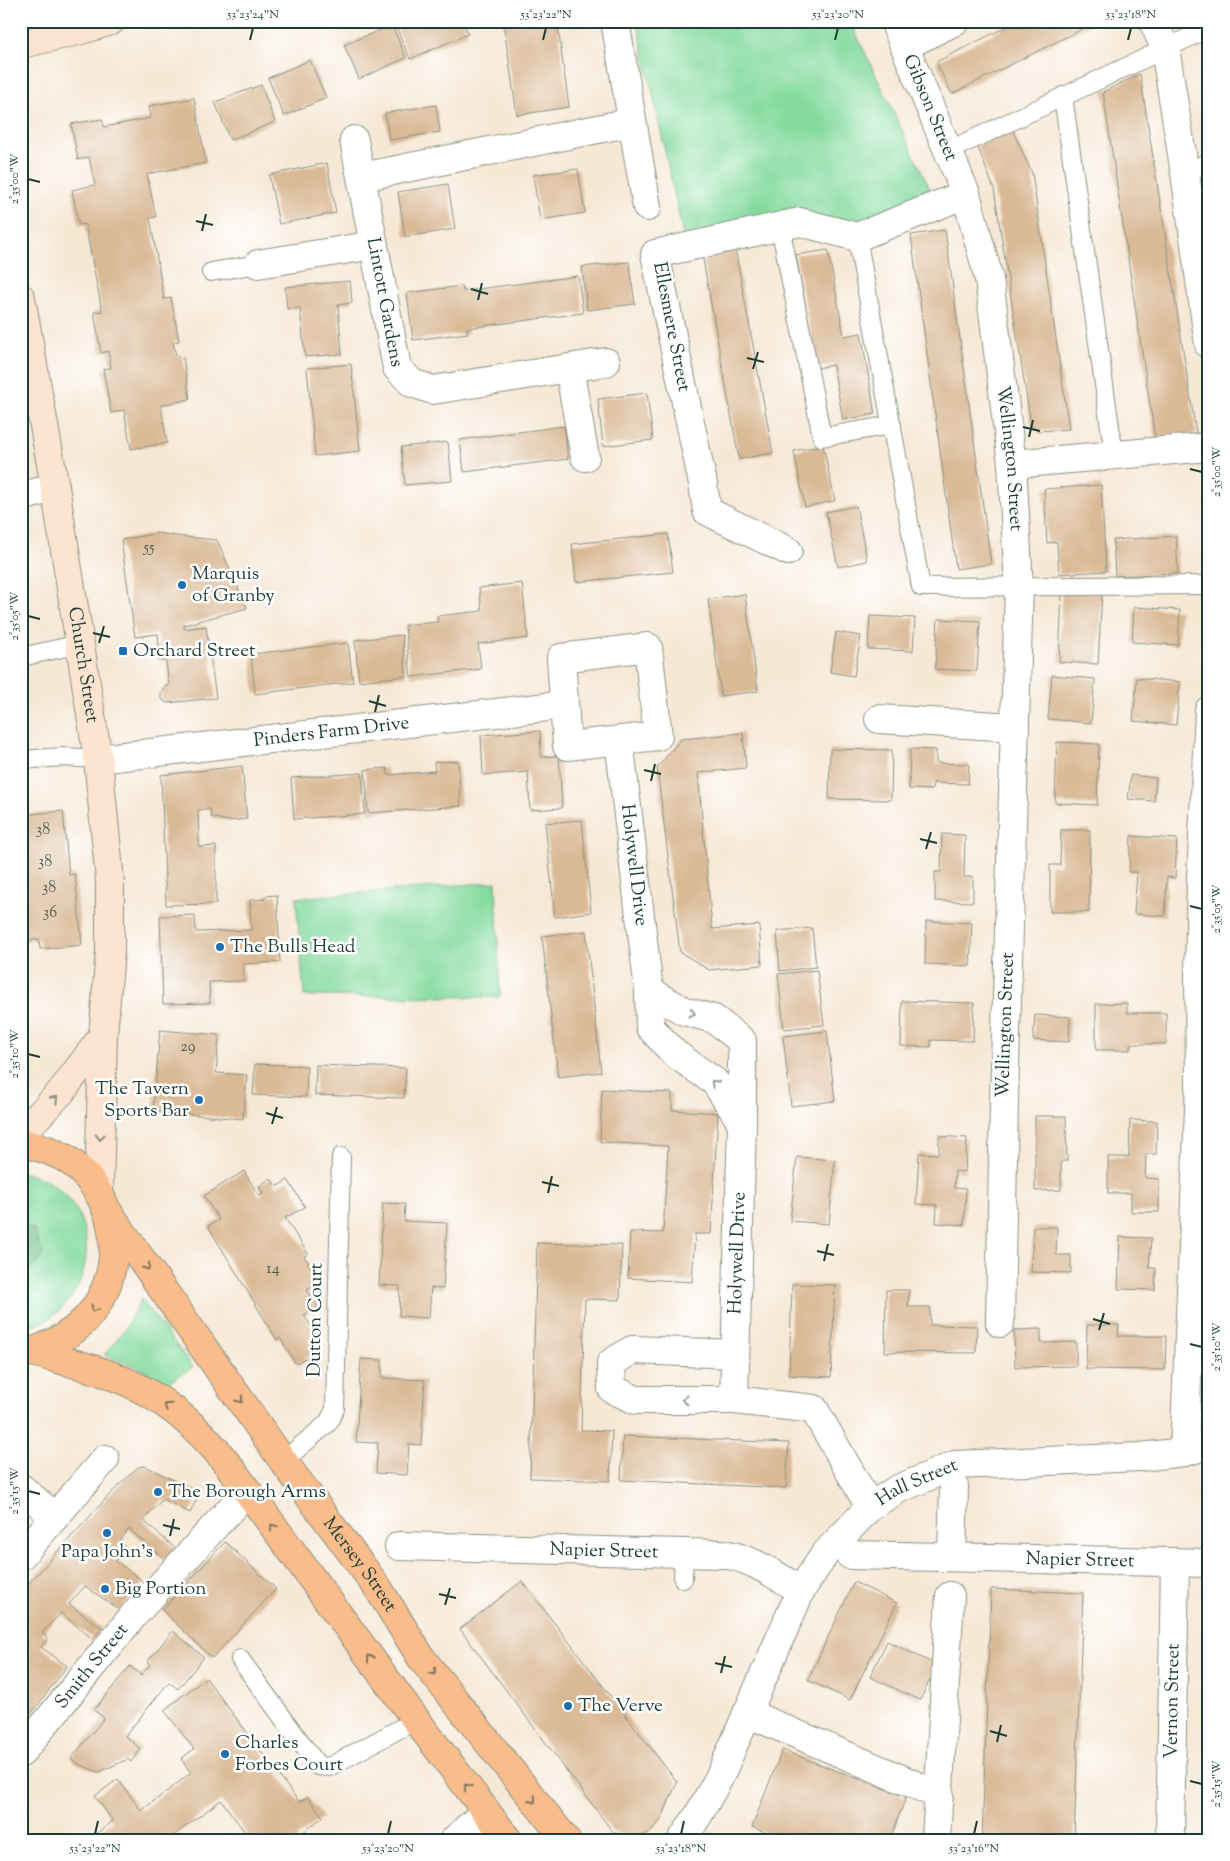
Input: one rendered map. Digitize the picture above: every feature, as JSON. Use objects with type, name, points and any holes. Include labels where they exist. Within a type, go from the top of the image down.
[{"type":"highway","name":"Mersey Street","points":[[21,1143],[47,1149],[76,1166],[104,1202],[283,1461],[378,1588],[422,1658],[566,1840]]},
{"type":"highway","points":[[27,1353],[65,1338],[92,1314],[109,1283],[115,1248],[104,1202]]},
{"type":"highway","points":[[27,1353],[113,1376],[145,1391],[175,1411],[201,1433],[221,1455],[416,1720],[508,1840]]},
{"type":"street","points":[[21,44],[78,31],[111,21]]},
{"type":"street","points":[[615,21],[647,207]]},
{"type":"street","name":"Gibson Street","points":[[894,21],[966,194]]},
{"type":"street","points":[[905,46],[955,21]]},
{"type":"street","points":[[1154,21],[1165,48],[1197,168],[1209,345]]},
{"type":"street","points":[[362,177],[632,122]]},
{"type":"street","name":"Lintott Gardens","points":[[354,140],[397,368],[412,383],[433,390],[606,362]]},
{"type":"street","points":[[857,237],[966,194]]},
{"type":"street","name":"Wellington Street","points":[[966,194],[989,279],[1012,464],[1018,586],[1000,1323]]},
{"type":"street","name":"Ellesmere Street","points":[[788,551],[707,511],[655,254],[800,222],[857,237]]},
{"type":"street","points":[[258,264],[374,245]]},
{"type":"street","name":"Church Street","points":[[22,311],[55,487],[98,759],[110,881],[110,951],[103,1036],[104,1202]]},
{"type":"street","points":[[569,368],[585,456]]},
{"type":"street","points":[[1012,464],[1209,447]]},
{"type":"street","points":[[21,497],[55,487]]},
{"type":"street","points":[[648,647],[658,736],[619,740],[568,746],[561,658],[648,647]]},
{"type":"street","name":"Pinders Farm Drive","points":[[98,759],[564,705]]},
{"type":"street","points":[[1196,1449],[1200,1086],[1199,974],[1205,878],[1209,710]]},
{"type":"street","points":[[879,719],[1014,727]]},
{"type":"street","name":"Holywell Drive","points":[[619,740],[649,991],[650,1027],[674,1053],[715,1082],[742,1123]]},
{"type":"street","name":"Holywell Drive","points":[[649,991],[684,1011],[714,1019],[742,1041],[742,1123],[734,1400]]},
{"type":"street","points":[[21,1134],[61,1092],[103,1036]]},
{"type":"street","points":[[735,1354],[632,1350],[611,1363],[612,1389],[636,1400],[734,1400],[814,1409],[870,1507]]},
{"type":"street","name":"Hall Street","points":[[682,1840],[720,1776],[801,1590],[825,1554],[870,1507],[896,1490],[955,1465],[1140,1457],[1196,1449]]},
{"type":"street","points":[[21,1556],[105,1459]]},
{"type":"street","points":[[952,1557],[954,1486]]},
{"type":"street","points":[[21,1488],[55,1517]]},
{"type":"street","name":"Smith Street","points":[[21,1753],[134,1616],[247,1491]]},
{"type":"street","name":"Napier Street","points":[[399,1546],[684,1566],[723,1554],[738,1556],[750,1561],[801,1590]]},
{"type":"street","name":"Napier Street","points":[[850,1555],[1209,1562]]},
{"type":"street","name":"Vernon Street","points":[[1170,1840],[1175,1562]]},
{"type":"street","points":[[936,1840],[950,1596]]},
{"type":"street","points":[[747,1713],[939,1795]]},
{"type":"street","points":[[454,1840],[486,1811]]},
{"type":"lane","points":[[948,150],[1209,28]]},
{"type":"lane","points":[[1063,96],[1114,455]]},
{"type":"lane","points":[[780,226],[822,437],[892,425]]},
{"type":"lane","points":[[857,237],[921,587],[1209,586]]},
{"type":"lane","points":[[211,272],[258,264]]},
{"type":"lane","points":[[21,657],[80,644]]},
{"type":"lane","points":[[21,760],[63,756],[98,759]]},
{"type":"lane","name":"Dutton Court","points":[[283,1461],[328,1423],[335,1409],[341,1157]]},
{"type":"lane","points":[[240,1659],[318,1766],[330,1767],[416,1720]]},
{"type":"green space","points":[[637,21],[850,21],[931,191],[924,201],[883,219],[685,244]]},
{"type":"green space","points":[[496,882],[500,997],[304,996],[296,898]]},
{"type":"green space","points":[[21,1172],[43,1179],[62,1192],[76,1210],[84,1231],[86,1252],[83,1273],[74,1293],[61,1310],[43,1322],[21,1329]]},
{"type":"green space","points":[[21,1225],[34,1229],[43,1255],[38,1263],[21,1273]]},
{"type":"green space","points":[[141,1299],[193,1367],[168,1383],[135,1366],[104,1355],[125,1329]]},
{"type":"building","points":[[402,21],[463,21],[468,34],[410,59],[395,24]]},
{"type":"building","points":[[503,21],[557,21],[569,107],[517,115]]},
{"type":"building","points":[[1018,21],[1098,21],[952,94],[936,62]]},
{"type":"building","points":[[392,25],[406,58],[359,79],[344,45]]},
{"type":"building","points":[[310,60],[326,98],[284,116],[268,78]]},
{"type":"building","points":[[1140,74],[1196,433],[1155,439],[1103,92]]},
{"type":"building","points":[[261,85],[275,122],[230,140],[215,102]]},
{"type":"building","points":[[194,98],[206,163],[147,174],[156,217],[150,218],[164,299],[171,298],[179,341],[173,342],[176,356],[183,357],[190,399],[161,405],[167,443],[131,449],[124,410],[111,413],[103,369],[111,368],[108,351],[101,353],[94,312],[102,311],[85,224],[79,225],[72,190],[95,185],[89,157],[78,160],[71,124],[102,119],[104,127],[151,118],[149,106]]},
{"type":"building","points":[[436,105],[440,132],[389,140],[385,113]]},
{"type":"building","points":[[1012,129],[1032,173],[1069,429],[1037,431],[1031,425],[994,189],[977,145]]},
{"type":"building","points":[[327,163],[336,213],[279,224],[269,175]]},
{"type":"building","points":[[578,169],[585,213],[540,220],[533,175]]},
{"type":"building","points":[[448,184],[455,229],[405,237],[398,192]]},
{"type":"building","points":[[945,230],[991,564],[956,569],[911,235]]},
{"type":"building","points":[[735,248],[773,453],[739,459],[702,254]]},
{"type":"building","points":[[828,250],[844,336],[861,333],[875,414],[843,420],[833,365],[817,368],[796,255]]},
{"type":"building","points":[[629,262],[635,304],[587,310],[582,267]]},
{"type":"building","points":[[578,276],[583,313],[467,328],[468,333],[413,340],[407,293],[462,286],[463,291]]},
{"type":"building","points":[[350,281],[352,303],[338,305],[342,354],[305,357],[300,308],[287,309],[285,287]]},
{"type":"building","points":[[351,364],[360,451],[315,456],[307,368]]},
{"type":"building","points":[[647,393],[653,440],[603,446],[598,399]]},
{"type":"building","points":[[564,426],[568,459],[464,472],[460,440]]},
{"type":"building","points":[[448,442],[452,481],[405,485],[401,447]]},
{"type":"building","points":[[823,445],[835,501],[805,507],[794,451]]},
{"type":"building","points":[[1101,485],[1106,571],[1059,574],[1057,542],[1047,543],[1044,489]]},
{"type":"building","points":[[856,506],[867,561],[838,567],[826,512]]},
{"type":"building","name":"Marquis of Granby","points":[[158,533],[217,540],[247,608],[184,625],[184,629],[206,626],[216,698],[167,703],[161,699],[161,692],[165,686],[169,686],[166,661],[156,658],[155,650],[159,645],[158,634],[135,637],[121,540]]},
{"type":"building","points":[[668,534],[673,572],[576,582],[572,544]]},
{"type":"building","points":[[1176,536],[1178,573],[1115,576],[1113,540]]},
{"type":"building","points":[[21,576],[27,604],[21,605]]},
{"type":"building","points":[[522,583],[528,638],[478,644],[481,669],[411,677],[405,625],[438,622],[437,616],[482,611],[479,588]]},
{"type":"building","points":[[1062,591],[1102,593],[1098,664],[1059,662]]},
{"type":"building","points":[[745,594],[758,691],[721,696],[708,599]]},
{"type":"building","points":[[1134,607],[1180,610],[1178,645],[1132,642]]},
{"type":"building","points":[[870,616],[915,618],[913,651],[868,649]]},
{"type":"building","points":[[938,619],[980,621],[977,671],[935,669]]},
{"type":"building","points":[[836,632],[861,636],[854,676],[830,672]]},
{"type":"building","points":[[402,635],[406,676],[359,681],[355,640]]},
{"type":"building","points":[[348,643],[353,682],[255,694],[251,654]]},
{"type":"building","points":[[1052,675],[1095,679],[1091,723],[1048,719]]},
{"type":"building","points":[[1137,678],[1180,682],[1176,725],[1133,721]]},
{"type":"building","points":[[540,731],[541,757],[559,756],[562,808],[530,810],[528,772],[483,775],[481,735]]},
{"type":"building","points":[[743,733],[746,768],[698,773],[712,929],[759,925],[762,965],[709,970],[680,952],[657,768],[681,739]]},
{"type":"building","points":[[1057,742],[1099,744],[1097,805],[1055,803]]},
{"type":"building","points":[[830,749],[892,750],[891,800],[829,799]]},
{"type":"building","points":[[910,749],[936,750],[936,763],[969,764],[968,784],[933,783],[932,790],[909,789]]},
{"type":"building","points":[[458,761],[461,806],[368,813],[365,770],[387,768],[388,775],[435,771],[434,762]]},
{"type":"building","points":[[242,766],[247,819],[228,821],[211,817],[210,809],[198,810],[199,847],[216,846],[216,904],[166,905],[161,775]]},
{"type":"building","points":[[362,773],[365,814],[294,819],[291,778]]},
{"type":"building","points":[[1131,775],[1156,778],[1154,801],[1128,799]]},
{"type":"building","points":[[63,811],[69,875],[75,874],[82,945],[40,949],[39,939],[25,941],[21,906],[21,815]]},
{"type":"building","points":[[582,820],[591,912],[555,917],[545,823]]},
{"type":"building","points":[[1061,830],[1090,830],[1089,912],[1050,912],[1050,865],[1060,865]]},
{"type":"building","points":[[942,834],[965,835],[964,877],[973,877],[973,902],[935,901],[935,872],[941,872]]},
{"type":"building","points":[[1131,836],[1177,839],[1175,878],[1167,877],[1165,916],[1134,914],[1137,872],[1129,872]]},
{"type":"building","name":"The Bulls Head","points":[[277,895],[280,962],[243,964],[244,981],[209,982],[210,1003],[163,1004],[160,916],[195,915],[196,932],[251,930],[250,900],[265,899],[265,896]]},
{"type":"building","points":[[926,921],[972,923],[970,966],[925,964]]},
{"type":"building","points":[[812,928],[816,967],[780,971],[777,931]]},
{"type":"building","points":[[586,931],[601,1072],[558,1077],[542,936]]},
{"type":"building","points":[[817,970],[824,1025],[784,1029],[778,974]]},
{"type":"building","points":[[902,1001],[974,1003],[973,1041],[931,1040],[931,1047],[901,1046]]},
{"type":"building","points":[[1127,1003],[1127,1013],[1166,1013],[1166,1044],[1130,1044],[1130,1050],[1096,1050],[1096,1004]]},
{"type":"building","points":[[1035,1015],[1070,1017],[1069,1042],[1033,1040]]},
{"type":"building","points":[[160,1030],[219,1035],[216,1073],[247,1075],[243,1119],[153,1111]]},
{"type":"building","points":[[827,1031],[835,1101],[791,1106],[783,1036]]},
{"type":"building","points":[[255,1064],[307,1066],[306,1097],[253,1095]]},
{"type":"building","points":[[316,1065],[406,1068],[404,1098],[315,1095]]},
{"type":"building","points":[[602,1089],[672,1093],[672,1110],[718,1113],[711,1234],[695,1234],[692,1282],[628,1278],[630,1232],[663,1233],[668,1146],[600,1142]]},
{"type":"building","points":[[1035,1116],[1066,1116],[1067,1161],[1061,1161],[1061,1190],[1035,1191]]},
{"type":"building","points":[[1130,1120],[1157,1121],[1156,1154],[1146,1154],[1145,1178],[1159,1179],[1159,1212],[1131,1212],[1131,1193],[1108,1193],[1108,1157],[1129,1157]]},
{"type":"building","points":[[939,1136],[967,1138],[965,1172],[955,1171],[954,1188],[966,1189],[964,1225],[936,1223],[937,1205],[916,1204],[919,1153],[939,1154]]},
{"type":"building","points":[[797,1157],[835,1160],[829,1224],[790,1221]]},
{"type":"building","points":[[244,1171],[259,1196],[263,1194],[259,1186],[271,1178],[276,1187],[288,1180],[305,1207],[285,1218],[308,1254],[304,1256],[320,1282],[307,1290],[318,1307],[304,1315],[316,1334],[311,1337],[319,1350],[296,1364],[280,1338],[277,1340],[208,1226],[219,1220],[204,1196]]},
{"type":"building","points":[[383,1203],[405,1204],[404,1221],[447,1223],[443,1289],[431,1288],[429,1318],[399,1316],[400,1286],[379,1285]]},
{"type":"building","points":[[1033,1227],[1057,1227],[1056,1255],[1071,1255],[1071,1273],[1031,1272]]},
{"type":"building","points":[[1120,1237],[1151,1238],[1149,1268],[1156,1268],[1155,1290],[1118,1289]]},
{"type":"building","points":[[537,1243],[622,1245],[620,1300],[585,1299],[581,1430],[612,1431],[610,1481],[530,1478]]},
{"type":"building","points":[[792,1284],[835,1285],[831,1377],[789,1375]]},
{"type":"building","points":[[886,1290],[909,1290],[908,1307],[930,1307],[930,1325],[977,1326],[976,1353],[885,1352]]},
{"type":"building","points":[[1087,1325],[1119,1325],[1118,1336],[1166,1336],[1165,1370],[1086,1369]]},
{"type":"building","points":[[1041,1329],[1041,1343],[1076,1342],[1076,1366],[1015,1367],[1014,1330]]},
{"type":"building","points":[[361,1359],[382,1360],[382,1378],[425,1380],[421,1445],[409,1444],[407,1475],[376,1473],[378,1443],[356,1442]]},
{"type":"building","points":[[623,1436],[789,1443],[786,1488],[621,1480]]},
{"type":"building","points":[[145,1466],[200,1493],[190,1513],[163,1499],[143,1520],[176,1549],[165,1560],[129,1529],[119,1542],[126,1548],[116,1561],[144,1582],[120,1610],[85,1586],[69,1604],[102,1628],[93,1639],[61,1613],[42,1633],[48,1638],[41,1647],[67,1666],[21,1727],[21,1592],[112,1492],[138,1467]]},
{"type":"building","points":[[225,1542],[276,1589],[212,1658],[162,1610]]},
{"type":"building","name":"The Verve","points":[[522,1581],[677,1782],[661,1820],[650,1832],[644,1835],[629,1837],[613,1832],[460,1629]]},
{"type":"building","points":[[854,1582],[897,1603],[850,1700],[808,1680]]},
{"type":"building","points":[[991,1589],[1083,1593],[1074,1840],[982,1840]]},
{"type":"building","points":[[173,1631],[204,1657],[178,1689],[169,1682],[125,1736],[141,1749],[131,1762],[128,1759],[99,1772],[80,1765],[71,1759],[104,1718],[94,1710],[130,1666],[141,1675],[150,1665],[147,1662]]},
{"type":"building","points":[[887,1641],[937,1665],[920,1700],[870,1677]]},
{"type":"building","name":"Charles Forbes Court","points":[[206,1678],[299,1802],[308,1797],[323,1817],[297,1837],[299,1840],[251,1840],[221,1800],[173,1836],[175,1840],[100,1840],[96,1834],[113,1821],[95,1796],[118,1779],[141,1811],[191,1773],[181,1759],[194,1749],[164,1710]]},
{"type":"building","points":[[782,1750],[906,1797],[890,1840],[784,1840],[752,1827]]},
{"type":"place","name":"Marquis of Granby","points":[[182,585]]},
{"type":"place","name":"Orchard Street","points":[[123,651]]},
{"type":"place","name":"The Bulls Head","points":[[220,947]]},
{"type":"place","name":"The Tavern Sports Bar","points":[[199,1100]]},
{"type":"place","name":"The Borough Arms","points":[[158,1492]]},
{"type":"place","name":"Papa John's","points":[[107,1533]]},
{"type":"place","name":"Big Portion","points":[[105,1589]]},
{"type":"place","name":"The Verve","points":[[568,1706]]},
{"type":"place","name":"Charles Forbes Court","points":[[225,1754]]}]
